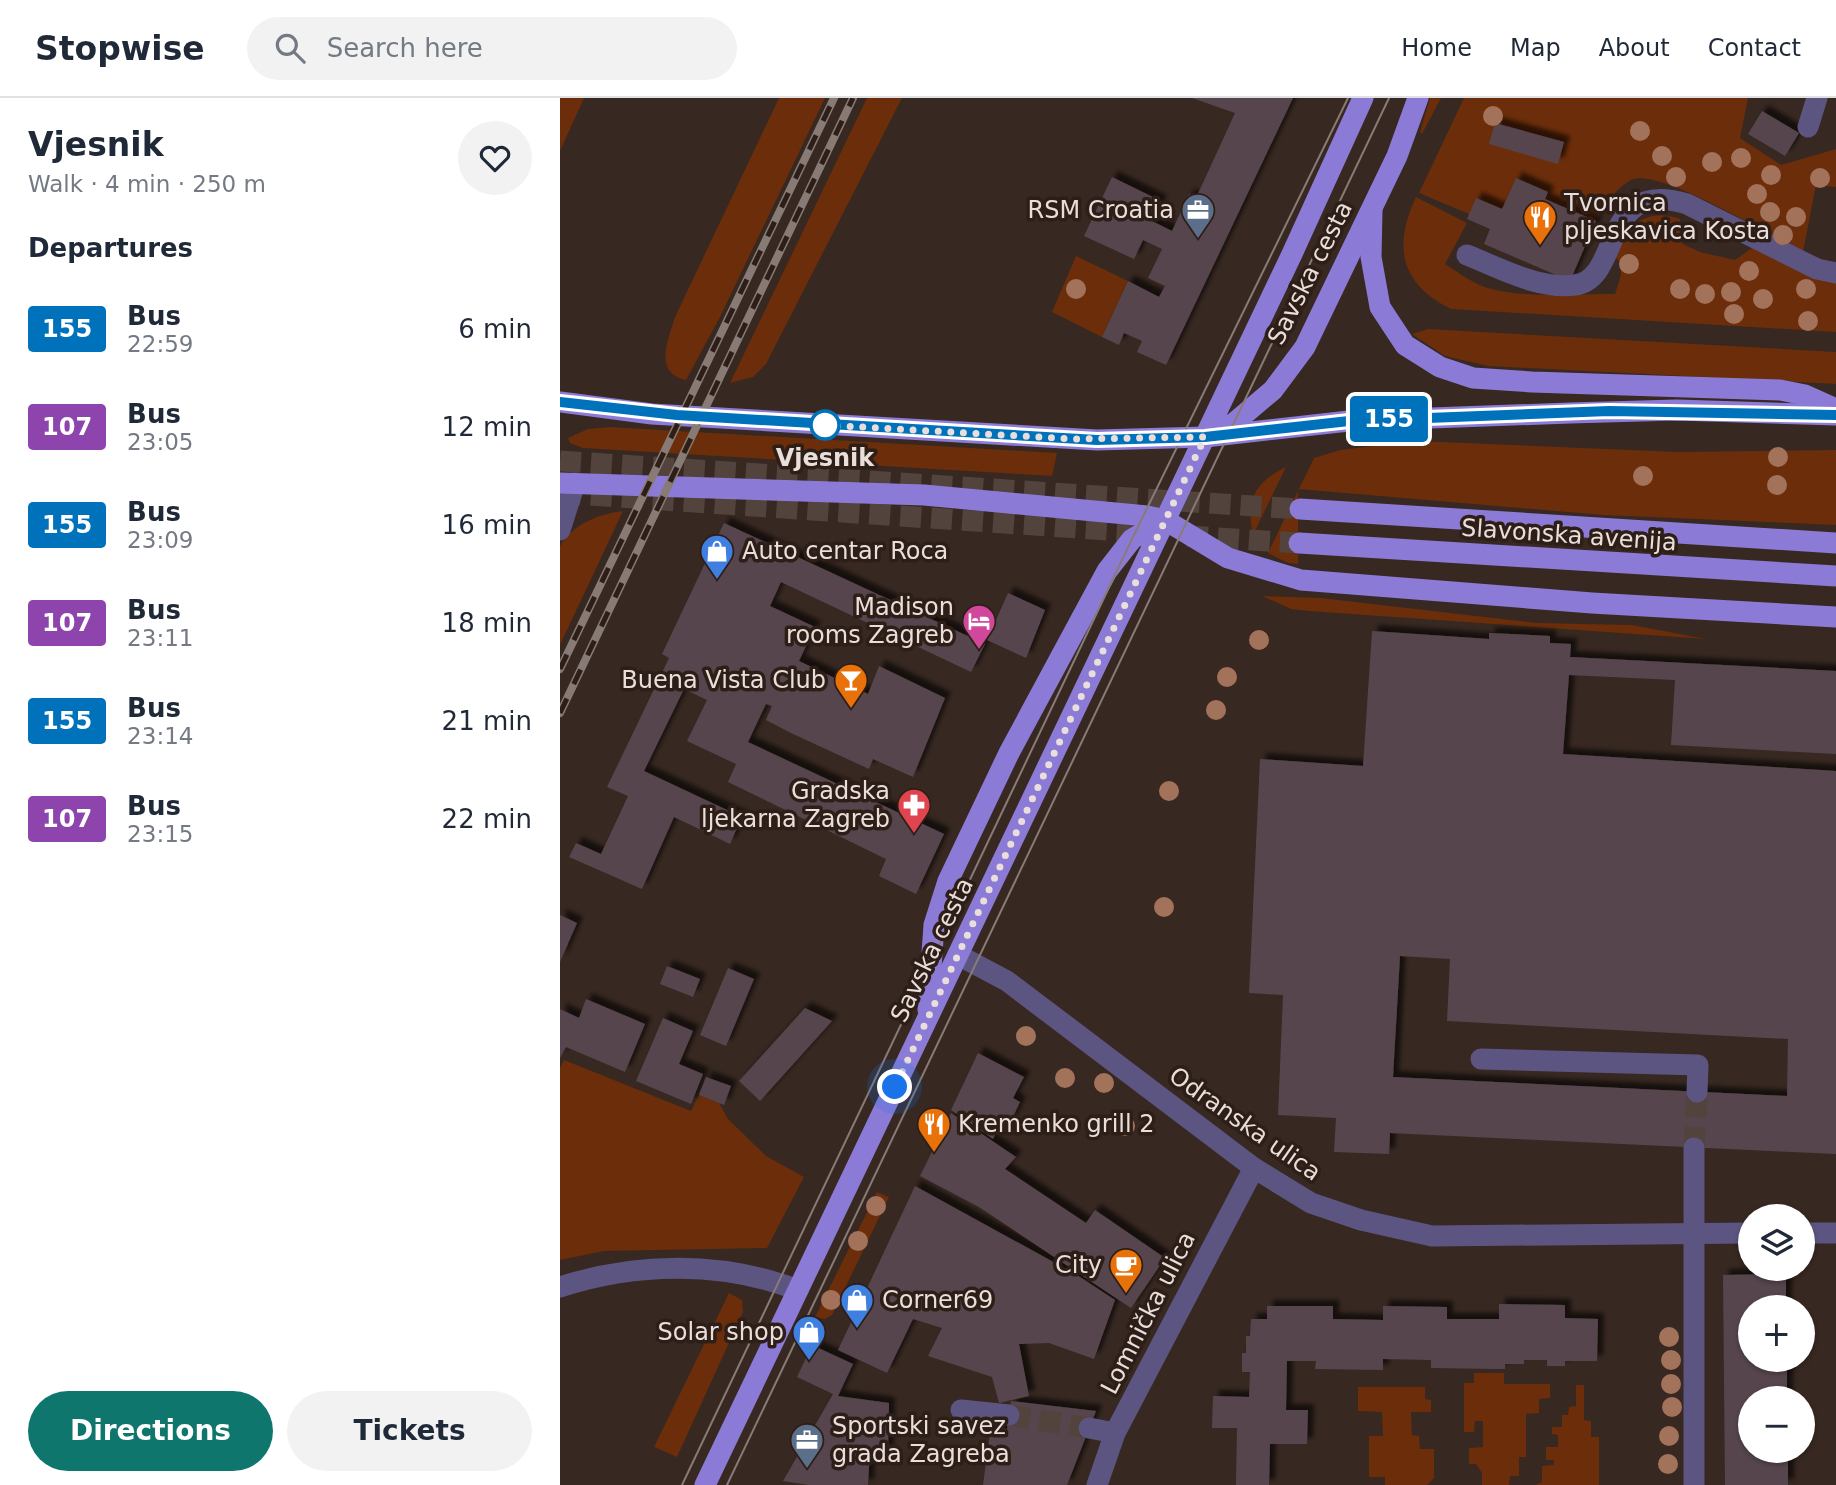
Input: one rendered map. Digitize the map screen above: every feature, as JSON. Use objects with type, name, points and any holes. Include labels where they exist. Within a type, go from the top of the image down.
[{"type":"main road","name":"Savska cesta","points":[[705,1485],[1166,520],[1363,98]]},
{"type":"main road","name":"Savska cesta","points":[[1205,437],[1244,415],[1287,375],[1305,347],[1397,156],[1418,98]]},
{"type":"main road","points":[[1372,211],[1371,257],[1380,307],[1405,345],[1440,368],[1473,377],[1532,382],[1780,390],[1805,395],[1836,409]]},
{"type":"main road","points":[[560,402],[652,414],[1053,439],[1205,437],[1349,421],[1582,412],[1689,410],[1836,415]]},
{"type":"main road","points":[[567,483],[924,495],[1166,520],[1228,558],[1301,580],[1592,603],[1836,617]]},
{"type":"main road","name":"Slavonska avenija","points":[[1300,509],[1836,543]]},
{"type":"main road","points":[[928,1019],[934,925],[948,881],[969,834],[1107,571],[1132,539],[1166,520]]},
{"type":"main road","name":"Slavonska avenija","points":[[1299,543],[1836,576]]},
{"type":"street","points":[[1808,127],[1817,98]]},
{"type":"street","points":[[1467,255],[1520,277],[1555,285],[1577,285],[1590,279],[1599,268],[1612,236],[1631,211],[1646,200],[1664,197],[1687,204],[1817,270],[1836,273]]},
{"type":"street","points":[[560,530],[567,483]]},
{"type":"street","name":"Odranska ulica","points":[[958,955],[1007,981],[1254,1168],[1311,1203],[1361,1220],[1432,1236],[1738,1233]]},
{"type":"street","points":[[1481,1059],[1698,1065],[1696,1092]]},
{"type":"street","points":[[1695,1148],[1692,1233],[1695,1485]]},
{"type":"street","name":"Lomnička ulica","points":[[1097,1485],[1115,1433],[1254,1168]]},
{"type":"street","points":[[1815,1233],[1836,1233]]},
{"type":"street","points":[[560,1287],[586,1279],[651,1269],[743,1273],[798,1290]]},
{"type":"street","points":[[961,1410],[1009,1415]]},
{"type":"street","points":[[1089,1428],[1115,1433]]},
{"type":"shaded area","points":[[560,98],[584,98],[560,151]]},
{"type":"shaded area","points":[[779,98],[825,98],[720,317],[686,380],[676,376],[666,363],[667,345],[675,317]]},
{"type":"shaded area","points":[[867,98],[902,98],[766,364],[753,377],[730,383]]},
{"type":"shaded area","points":[[1430,98],[1441,98],[1422,134],[1420,132]]},
{"type":"shaded area","points":[[1464,98],[1748,98],[1740,138],[1781,165],[1836,149],[1836,187],[1816,185],[1803,252],[1716,205],[1665,183],[1645,178],[1631,180],[1620,188],[1596,221],[1545,199],[1548,192],[1517,178],[1502,209],[1469,214],[1419,193]]},
{"type":"shaded area","points":[[1416,197],[1467,223],[1445,264],[1471,281],[1488,288],[1535,294],[1615,294],[1621,275],[1620,262],[1613,255],[1623,235],[1648,217],[1669,216],[1680,219],[1681,243],[1700,252],[1735,260],[1752,248],[1836,280],[1836,332],[1451,309],[1421,288],[1411,275],[1406,262],[1405,232]]},
{"type":"shaded area","points":[[1076,256],[1128,281],[1102,337],[1052,312]]},
{"type":"shaded area","points":[[1428,329],[1836,352],[1836,384],[1488,366],[1445,356],[1412,334]]},
{"type":"shaded area","points":[[610,427],[1057,453],[1052,476],[583,448],[570,443],[568,438],[588,429]]},
{"type":"shaded area","points":[[1416,441],[1678,452],[1836,450],[1836,525],[1603,515],[1299,489],[1314,458],[1340,450]]},
{"type":"shaded area","points":[[1286,467],[1253,535],[1250,512],[1255,494],[1267,479]]},
{"type":"shaded area","points":[[1298,491],[1298,564],[1288,563],[1268,553]]},
{"type":"shaded area","points":[[623,511],[560,645],[560,546],[565,538],[587,521]]},
{"type":"shaded area","points":[[1262,596],[1321,598],[1536,623],[1632,625],[1706,639],[1309,611],[1291,609]]},
{"type":"shaded area","points":[[564,1060],[691,1111],[699,1095],[719,1103],[728,1119],[766,1156],[804,1177],[767,1248],[604,1251],[560,1260],[560,1068]]},
{"type":"shaded area","points":[[877,1192],[889,1197],[832,1315],[825,1319],[815,1317]]},
{"type":"shaded area","points":[[729,1293],[742,1300],[743,1312],[677,1457],[654,1447]]},
{"type":"shaded area","points":[[1474,1373],[1504,1373],[1504,1384],[1550,1384],[1550,1398],[1539,1399],[1539,1413],[1526,1414],[1526,1457],[1519,1457],[1519,1476],[1510,1476],[1509,1485],[1482,1485],[1482,1473],[1476,1464],[1469,1464],[1469,1448],[1483,1447],[1483,1421],[1475,1421],[1474,1432],[1464,1432],[1464,1383],[1474,1383]]},
{"type":"shaded area","points":[[1576,1385],[1584,1385],[1584,1420],[1591,1421],[1591,1437],[1599,1437],[1599,1485],[1536,1485],[1542,1482],[1542,1466],[1554,1465],[1554,1460],[1546,1460],[1546,1447],[1558,1447],[1558,1435],[1552,1434],[1552,1427],[1562,1427],[1562,1415],[1568,1415],[1569,1407],[1576,1406]]},
{"type":"shaded area","points":[[1358,1387],[1425,1387],[1425,1399],[1431,1400],[1431,1412],[1411,1412],[1412,1435],[1419,1436],[1420,1449],[1434,1449],[1434,1478],[1427,1485],[1385,1485],[1385,1477],[1369,1477],[1369,1436],[1383,1436],[1382,1412],[1358,1411]]},
{"type":"building","points":[[1192,98],[1293,98],[1166,365],[1137,352],[1142,341],[1124,333],[1119,345],[1102,337],[1128,281],[1159,297],[1165,286],[1148,278],[1162,249],[1143,240],[1134,259],[1084,236],[1112,177],[1161,201],[1152,221],[1172,231],[1189,194],[1196,198],[1235,113]]},
{"type":"building","points":[[1762,111],[1799,133],[1785,156],[1748,134]]},
{"type":"building","points":[[1495,123],[1564,142],[1558,164],[1489,144]]},
{"type":"building","points":[[1516,178],[1548,192],[1545,199],[1596,221],[1570,281],[1484,244],[1490,229],[1467,219],[1476,198],[1502,209]]},
{"type":"building","points":[[724,523],[985,644],[971,672],[781,582],[770,606],[815,627],[799,661],[868,694],[879,666],[945,698],[913,777],[873,759],[869,769],[791,733],[766,720],[772,706],[766,704],[748,742],[944,834],[916,894],[879,876],[886,859],[728,782],[736,764],[687,741],[707,700],[684,689],[644,771],[742,817],[730,844],[674,817],[642,889],[569,857],[576,843],[601,854],[628,796],[607,787],[669,658],[662,654]]},
{"type":"building","points":[[1008,593],[1045,610],[1026,658],[987,640]]},
{"type":"building","points":[[1372,631],[1489,639],[1489,633],[1550,636],[1550,643],[1571,644],[1570,657],[1836,671],[1836,754],[1671,745],[1675,680],[1569,675],[1563,754],[1836,771],[1836,1154],[1390,1133],[1389,1154],[1334,1152],[1336,1118],[1278,1115],[1283,995],[1249,993],[1260,759],[1363,766]],"holes":[[[1400,956],[1450,959],[1447,1021],[1788,1039],[1787,1096],[1393,1077]]]},
{"type":"building","points":[[560,915],[577,923],[560,962]]},
{"type":"building","points":[[667,966],[700,979],[693,997],[660,984]]},
{"type":"building","points":[[728,968],[754,979],[726,1046],[700,1035]]},
{"type":"building","points":[[586,999],[645,1024],[625,1072],[566,1047],[560,1058],[560,1009],[579,1018]]},
{"type":"building","points":[[805,1008],[832,1021],[760,1101],[739,1081]]},
{"type":"building","points":[[663,1018],[693,1031],[679,1064],[703,1074],[691,1104],[636,1081]]},
{"type":"building","points":[[978,1053],[1024,1077],[1013,1098],[1020,1102],[1011,1121],[1003,1118],[993,1139],[951,1110]]},
{"type":"building","points":[[706,1077],[731,1086],[724,1105],[699,1095]]},
{"type":"building","points":[[951,1113],[1016,1157],[1005,1169],[1086,1223],[1095,1210],[1165,1258],[1131,1308],[979,1207],[920,1176]]},
{"type":"building","points":[[915,1186],[1077,1275],[1115,1300],[1094,1359],[1049,1343],[1019,1344],[1029,1396],[999,1403],[992,1377],[928,1356],[942,1328],[913,1319],[887,1373],[838,1350]]},
{"type":"building","points":[[1723,1275],[1738,1275],[1738,1281],[1786,1281],[1786,1295],[1738,1295],[1738,1372],[1787,1372],[1787,1386],[1738,1386],[1738,1463],[1788,1463],[1788,1485],[1725,1485]]},
{"type":"building","points":[[1499,1304],[1565,1305],[1565,1318],[1598,1319],[1597,1361],[1565,1361],[1565,1366],[1547,1366],[1547,1360],[1524,1360],[1524,1364],[1505,1364],[1505,1369],[1498,1369],[1431,1368],[1431,1360],[1383,1359],[1383,1370],[1315,1369],[1316,1361],[1287,1361],[1286,1410],[1308,1410],[1307,1444],[1270,1444],[1269,1485],[1236,1485],[1237,1428],[1212,1428],[1213,1396],[1249,1397],[1250,1372],[1242,1372],[1242,1353],[1246,1353],[1246,1336],[1250,1336],[1251,1319],[1267,1319],[1267,1306],[1333,1306],[1333,1319],[1383,1320],[1383,1306],[1447,1307],[1447,1319],[1499,1319]]},
{"type":"building","points":[[812,1345],[853,1364],[838,1396],[889,1403],[888,1452],[870,1450],[868,1485],[809,1485],[783,1481],[833,1394],[797,1377]]},
{"type":"building","points":[[1011,1401],[1096,1411],[1067,1485],[983,1485],[991,1426],[1007,1429]]},
{"type":"tunnel","points":[[560,461],[1300,509]]},
{"type":"tunnel","points":[[560,493],[1152,533]]},
{"type":"tunnel","points":[[1187,536],[1299,543]]},
{"type":"tunnel","points":[[1694,1148],[1697,1092]]},
{"type":"tunnel","points":[[1009,1415],[1089,1428]]},
{"type":"tram line","points":[[682,1485],[1132,539],[1348,98]]},
{"type":"tram line","points":[[727,1485],[1389,98]]},
{"type":"railway","points":[[560,669],[834,98]]},
{"type":"railway","points":[[560,713],[853,98]]},
{"type":"bus line","name":"155","points":[[560,402],[677,415],[1097,440],[1205,437],[1349,421],[1609,411],[1677,410],[1836,415]]},
{"type":"place","name":"RSM Croatia","points":[[1198,240]]},
{"type":"place","name":"Tvornica pljeskavica Kosta","points":[[1540,247]]},
{"type":"place","name":"Vjesnik","points":[[825,425]]},
{"type":"place","name":"Auto centar Roca","points":[[717,581]]},
{"type":"place","name":"Madison rooms Zagreb","points":[[979,651]]},
{"type":"place","name":"Buena Vista Club","points":[[851,710]]},
{"type":"place","name":"Gradska ljekarna Zagreb","points":[[914,835]]},
{"type":"place","name":"Kremenko grill 2","points":[[934,1154]]},
{"type":"place","name":"City","points":[[1126,1295]]},
{"type":"place","name":"Corner69","points":[[857,1330]]},
{"type":"place","name":"Solar shop","points":[[809,1362]]},
{"type":"place","name":"Sportski savez grada Zagreba","points":[[807,1470]]},
{"type":"route","points":[[825,425],[1097,440],[1205,437],[895,1087]]}]
